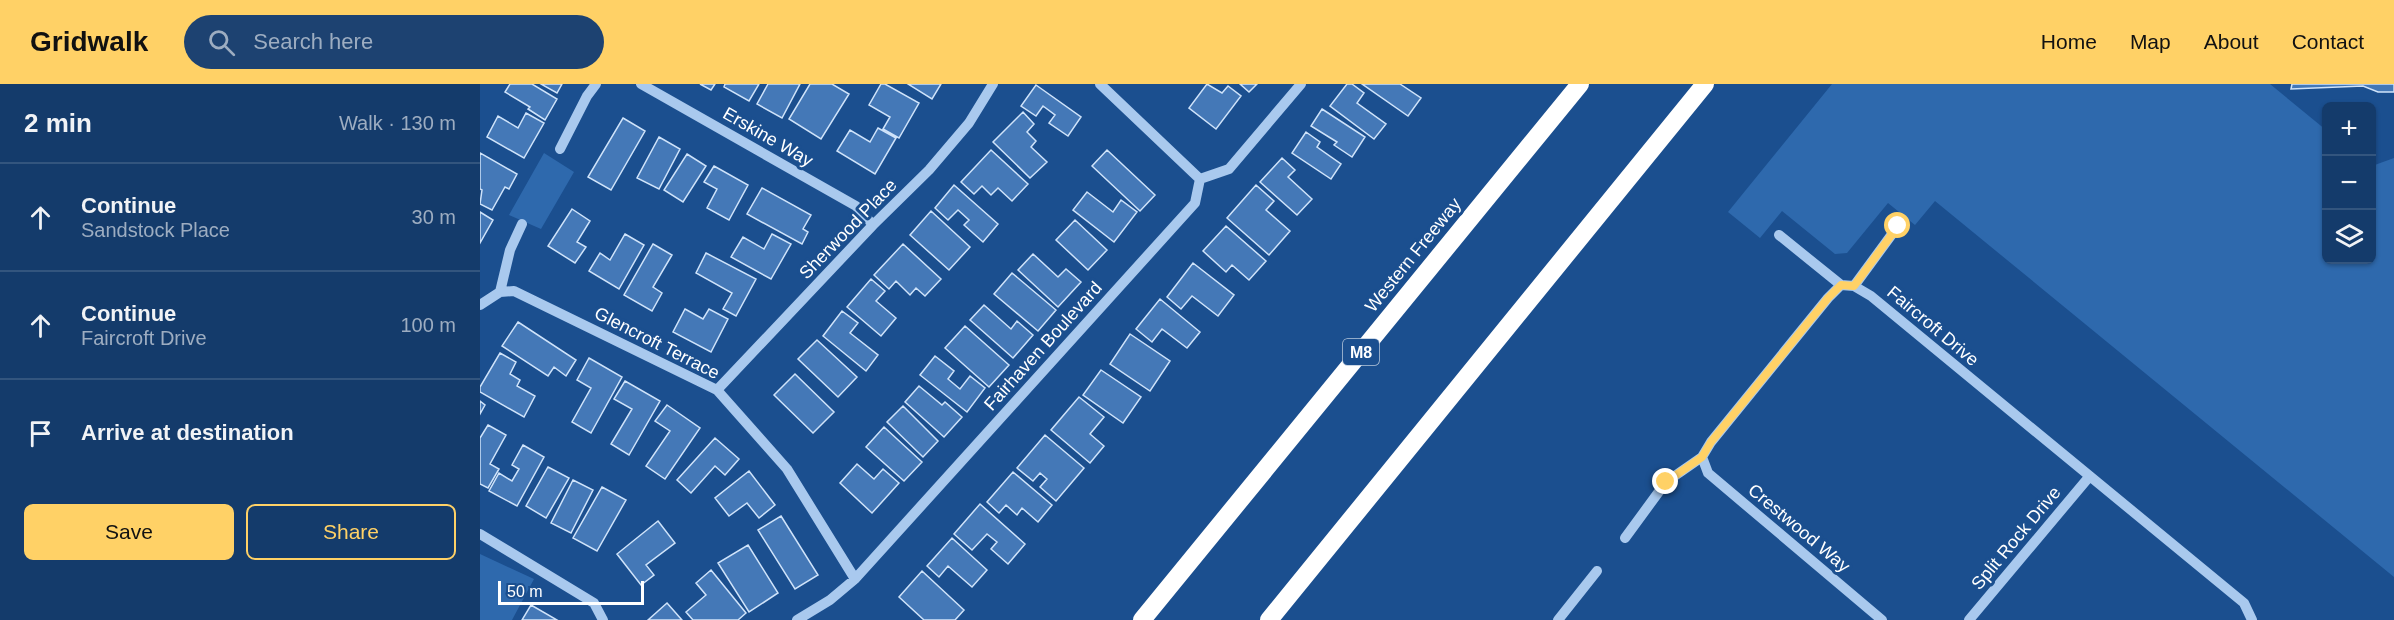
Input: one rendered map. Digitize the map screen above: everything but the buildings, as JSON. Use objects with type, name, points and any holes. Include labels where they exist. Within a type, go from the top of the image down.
[{"type":"highway","name":"Western Freeway","points":[[1142,620],[1580,84]]},
{"type":"highway","points":[[1269,620],[1705,84]]},
{"type":"street","points":[[560,149],[587,96],[596,84]]},
{"type":"street","name":"Erskine Way","points":[[641,84],[856,206],[873,225]]},
{"type":"street","name":"Sherwood Place","points":[[717,390],[873,225],[929,170],[969,123],[993,84]]},
{"type":"street","points":[[1100,84],[1200,179],[1229,169],[1301,84]]},
{"type":"street","name":"Fairhaven Boulevard","points":[[797,620],[830,600],[855,579],[1195,203],[1200,179]]},
{"type":"street","points":[[480,305],[500,292],[510,250],[522,224]]},
{"type":"street","points":[[1854,286],[1898,226]]},
{"type":"street","points":[[1625,538],[1666,482],[1702,457],[1718,433],[1841,285],[1779,235]]},
{"type":"street","name":"Faircroft Drive","points":[[1841,285],[1854,286],[1871,296],[2244,603],[2252,620]]},
{"type":"street","name":"Glencroft Terrace","points":[[500,292],[514,291],[717,390],[788,469],[855,579]]},
{"type":"street","name":"Crestwood Way","points":[[1702,457],[1708,473],[1882,620]]},
{"type":"street","name":"Split Rock Drive","points":[[1969,620],[2089,477]]},
{"type":"street","points":[[480,534],[594,603],[603,620]]},
{"type":"street","points":[[1558,620],[1597,571]]},
{"type":"shaded area","points":[[1832,84],[2270,84],[2322,127],[2322,264],[2376,264],[2376,165],[2394,158],[2394,577],[1935,201],[1915,225],[1888,203],[1847,253],[1835,254],[1782,211],[1760,238],[1728,212]]},
{"type":"shaded area","points":[[544,153],[574,172],[541,229],[509,215]]},
{"type":"shaded area","points":[[480,554],[534,579],[512,620],[480,620]]},
{"type":"route","points":[[1666,482],[1702,457],[1711,442],[1828,298],[1841,285],[1854,286],[1898,226]]}]
